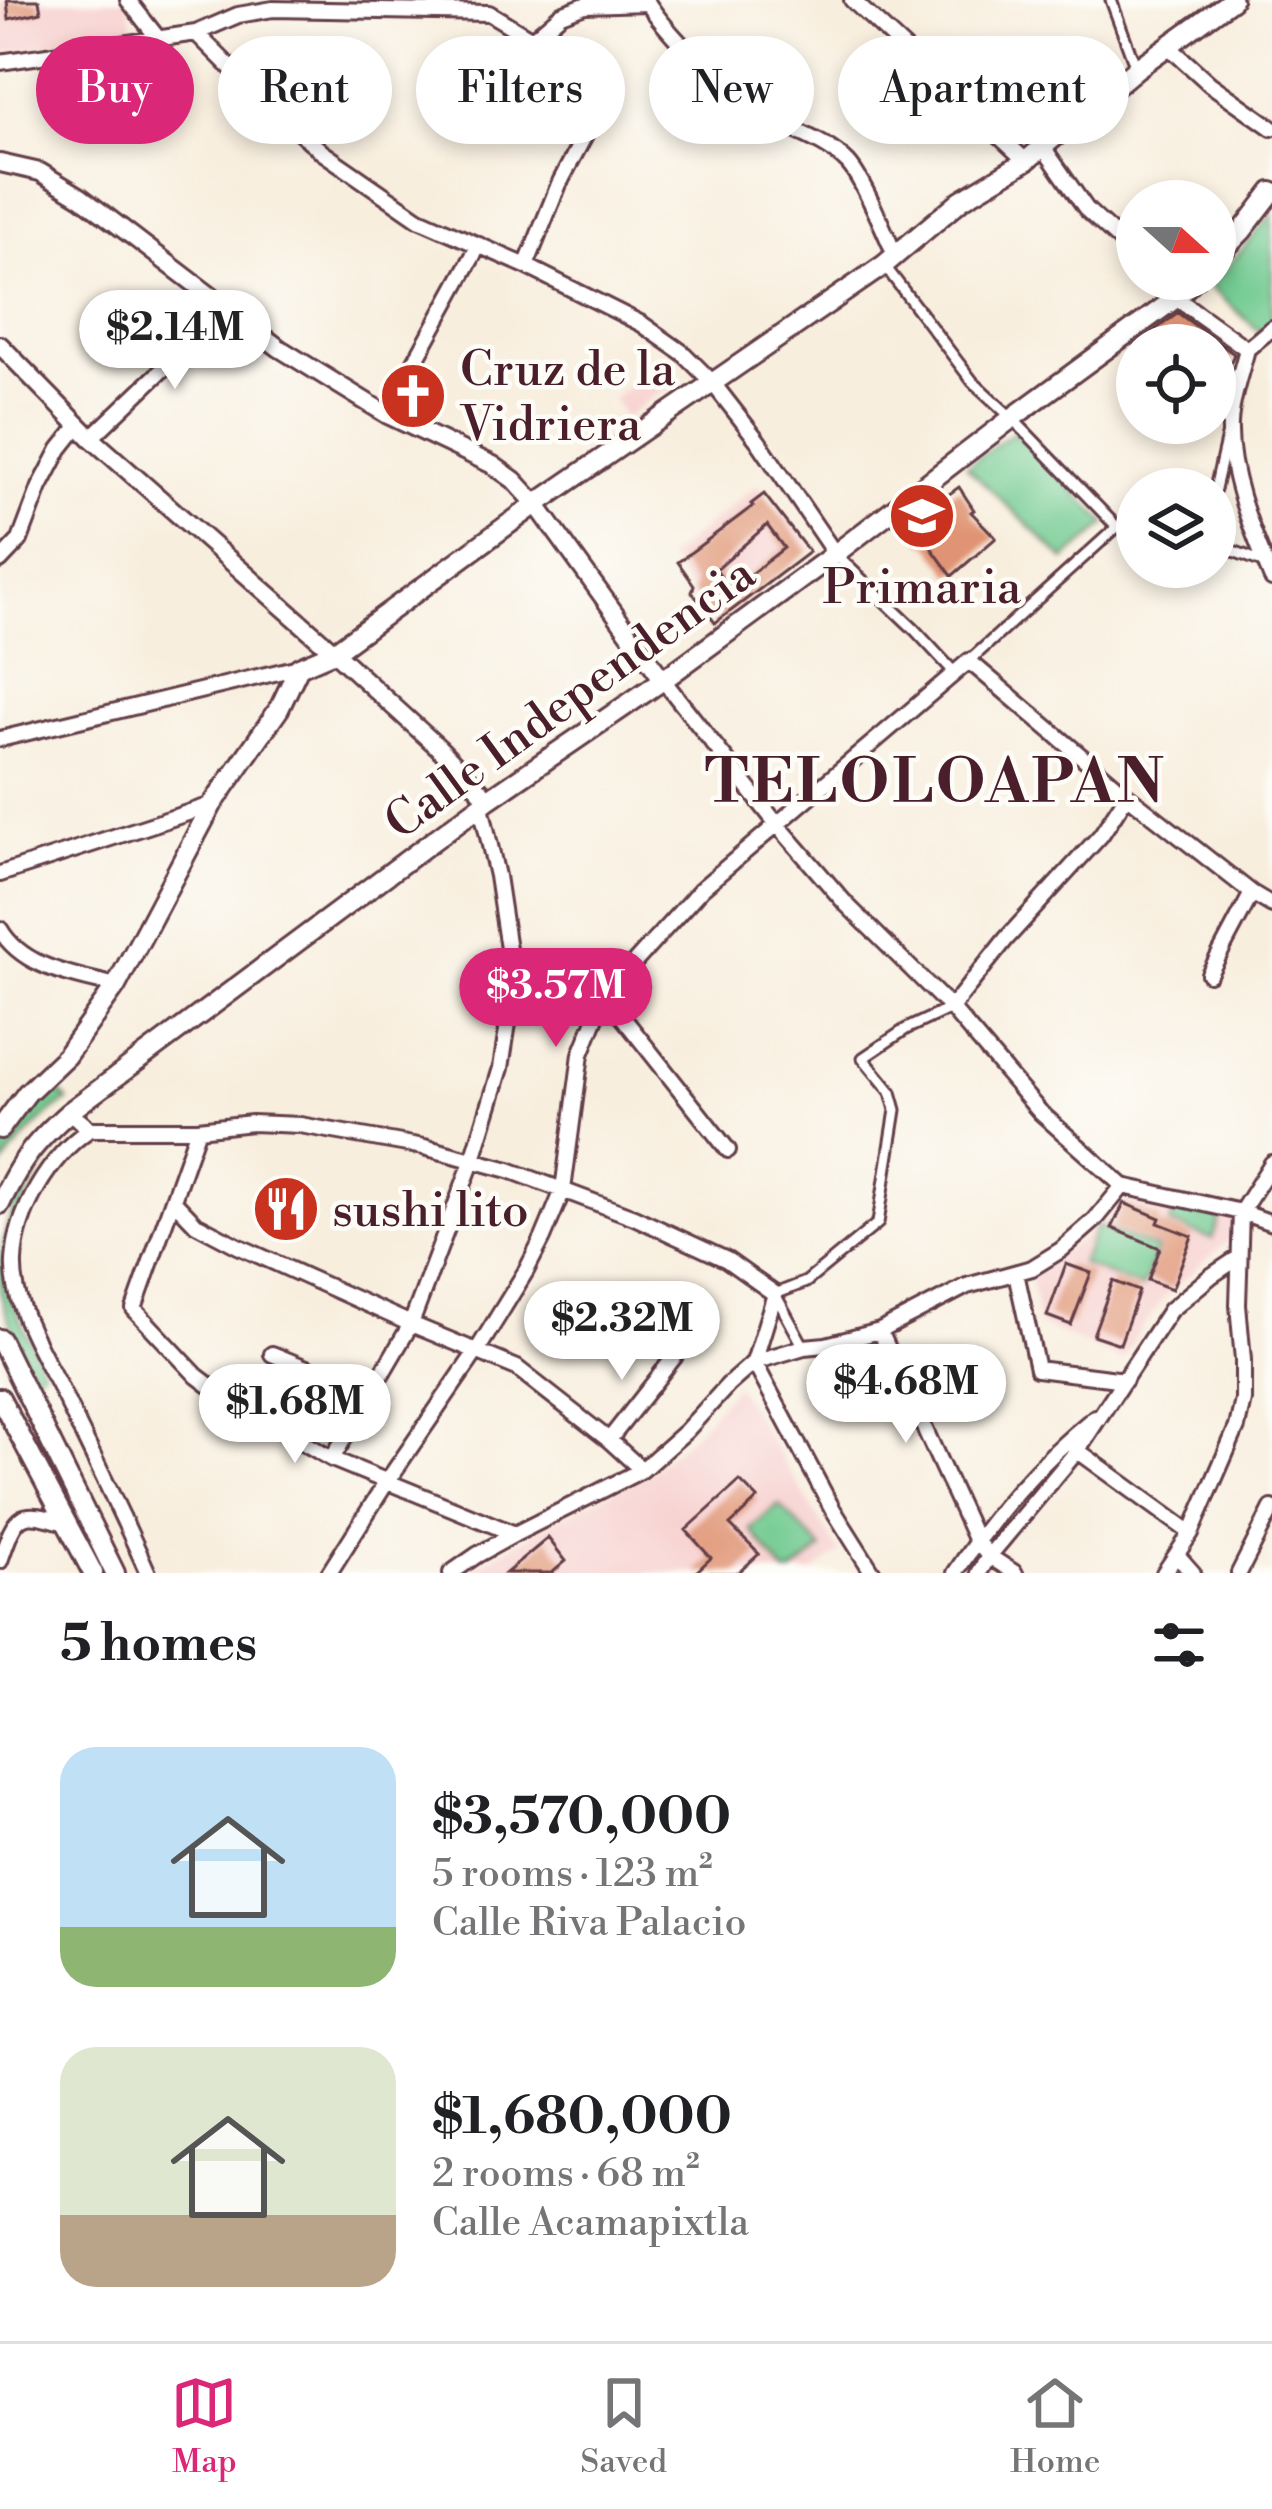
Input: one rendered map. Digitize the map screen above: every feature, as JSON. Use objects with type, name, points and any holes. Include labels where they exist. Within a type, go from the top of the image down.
[{"type":"main road","points":[[0,1129],[27,1093],[66,1056],[116,986],[212,805],[279,709],[299,667],[334,652],[536,504],[890,260],[961,200],[1026,161],[1136,69],[1232,0]]},
{"type":"main road","points":[[1236,237],[1272,192]]},
{"type":"main road","name":"Calle Independencia","points":[[0,1204],[36,1141],[69,1112],[485,802],[835,554],[1173,300]]},
{"type":"main road","points":[[0,1339],[115,1573]]},
{"type":"main road","points":[[0,1398],[93,1573]]},
{"type":"street","points":[[128,0],[156,36]]},
{"type":"street","points":[[226,0],[238,15]]},
{"type":"street","points":[[852,0],[1026,161]]},
{"type":"street","points":[[1111,0],[1136,69]]},
{"type":"street","points":[[536,36],[561,14],[585,5],[646,2],[729,92],[849,164],[890,260],[973,382],[1116,524]]},
{"type":"street","points":[[167,36],[196,33],[238,15],[273,10],[493,7],[527,36]]},
{"type":"street","points":[[196,33],[322,152],[419,219],[642,324],[683,353],[758,441],[835,554],[954,672]]},
{"type":"street","points":[[1168,46],[1210,84],[1272,128]]},
{"type":"street","points":[[0,62],[36,56]]},
{"type":"street","points":[[526,266],[580,144]]},
{"type":"street","points":[[1043,147],[1087,210],[1116,237]]},
{"type":"street","points":[[0,163],[40,172],[81,197],[279,348],[386,414],[493,465],[514,480],[776,823],[846,904],[951,1008],[1040,1112],[1123,1186],[1272,1223]]},
{"type":"street","points":[[386,414],[479,245]]},
{"type":"street","points":[[1179,300],[1247,349]]},
{"type":"street","points":[[0,561],[20,540],[60,449],[234,316]]},
{"type":"street","points":[[1236,396],[1247,349],[1272,328]]},
{"type":"street","points":[[0,345],[85,431],[439,748],[485,802],[508,950],[509,1017],[501,1067],[473,1159],[411,1324],[332,1459]]},
{"type":"street","points":[[1232,444],[1248,522],[1272,579]]},
{"type":"street","points":[[329,1573],[526,1271],[563,1190],[581,1054],[604,995],[701,889],[969,661],[1116,528]]},
{"type":"street","points":[[1236,552],[1265,562]]},
{"type":"street","points":[[969,661],[1127,795],[1272,904]]},
{"type":"street","points":[[0,739],[299,667]]},
{"type":"street","points":[[775,1294],[806,1282],[878,1223],[896,1110],[891,1092],[863,1058],[906,1029],[951,1008],[1006,939],[1101,835],[1127,795]]},
{"type":"street","points":[[0,874],[212,805]]},
{"type":"street","points":[[1209,974],[1252,893]]},
{"type":"street","points":[[0,929],[8,944],[25,957],[116,986]]},
{"type":"street","points":[[604,995],[728,1150]]},
{"type":"street","points":[[69,1112],[90,1129]]},
{"type":"street","points":[[148,1573],[21,1307],[14,1262],[33,1194],[51,1165],[90,1129],[301,1125],[473,1159],[563,1190],[728,1260],[775,1294],[805,1348]]},
{"type":"street","points":[[198,1129],[134,1310],[197,1376],[230,1401],[332,1459],[515,1534]]},
{"type":"street","points":[[1164,1573],[1191,1532],[1238,1427],[1243,1400],[1241,1212],[1272,1162]]},
{"type":"street","points":[[451,1573],[515,1534],[642,1470],[754,1363],[880,1331],[967,1286],[1032,1268],[1095,1220],[1123,1186]]},
{"type":"street","points":[[174,1201],[196,1224],[238,1246],[517,1367],[642,1470]]},
{"type":"street","points":[[979,1573],[1072,1446],[1108,1407],[1170,1310],[1238,1258]]},
{"type":"street","points":[[1016,1273],[1037,1369],[1126,1380]]},
{"type":"street","points":[[775,1294],[754,1363],[832,1508],[873,1573]]},
{"type":"street","points":[[880,1331],[976,1541],[1016,1573]]},
{"type":"street","points":[[272,1354],[370,1394]]},
{"type":"street","points":[[609,1440],[675,1356]]},
{"type":"street","points":[[1072,1446],[1191,1532]]},
{"type":"street","points":[[955,1573],[999,1509],[1072,1446]]},
{"type":"street","points":[[1239,1573],[1272,1508]]},
{"type":"street","points":[[0,1561],[5,1530],[20,1517],[27,1514],[68,1524]]},
{"type":"street","points":[[1178,1556],[1193,1573]]},
{"type":"shaded area","points":[[0,0],[127,0],[134,28],[93,36],[36,36],[36,47],[0,54]]},
{"type":"shaded area","points":[[663,362],[675,381],[625,418],[613,398]]},
{"type":"shaded area","points":[[758,485],[813,549],[715,623],[667,558]]},
{"type":"shaded area","points":[[1134,1194],[1233,1215],[1234,1236],[1166,1295],[1123,1360],[1039,1325],[1029,1267],[1068,1249]]},
{"type":"shaded area","points":[[736,1385],[840,1553],[811,1573],[464,1573],[651,1471],[698,1429]]},
{"type":"green space","points":[[1272,214],[1272,328],[1265,336],[1225,300],[1236,300],[1236,256]]},
{"type":"green space","points":[[1015,431],[1107,524],[1065,560],[966,466]]},
{"type":"green space","points":[[55,1088],[68,1101],[30,1132],[0,1170],[0,1151],[8,1137]]},
{"type":"green space","points":[[72,1123],[79,1125],[34,1182],[11,1252],[13,1300],[43,1369],[33,1375],[2,1298],[4,1240],[28,1176]]},
{"type":"green space","points":[[1177,1202],[1220,1218],[1212,1239],[1170,1224]]},
{"type":"green space","points":[[1096,1226],[1157,1249],[1142,1288],[1081,1264]]},
{"type":"green space","points":[[779,1505],[822,1549],[793,1573],[785,1573],[750,1529]]},
{"type":"building","points":[[7,0],[39,0],[41,12],[9,19]]},
{"type":"building","points":[[1178,313],[1193,324],[1163,324]]},
{"type":"building","points":[[959,487],[971,512],[996,538],[952,576],[908,523]]},
{"type":"building","points":[[764,494],[809,552],[715,623],[678,562]],"holes":[[[767,525],[784,548],[729,591],[716,569]]]},
{"type":"building","points":[[1124,1203],[1192,1236],[1172,1289],[1148,1280],[1160,1248],[1112,1228]]},
{"type":"building","points":[[1066,1264],[1091,1273],[1071,1325],[1047,1316]]},
{"type":"building","points":[[1113,1281],[1139,1291],[1120,1344],[1093,1335]]},
{"type":"building","points":[[740,1481],[758,1499],[730,1525],[759,1554],[738,1573],[695,1573],[711,1558],[686,1530]]},
{"type":"building","points":[[548,1538],[566,1561],[552,1573],[506,1573]]},
{"type":"place","name":"Cruz de la Vidriera","points":[[413,396]]},
{"type":"place","name":"Primaria","points":[[922,516]]},
{"type":"place","name":"sushi lito","points":[[286,1209]]},
{"type":"district","name":"TELOLOAPAN","points":[[936,781]]}]
